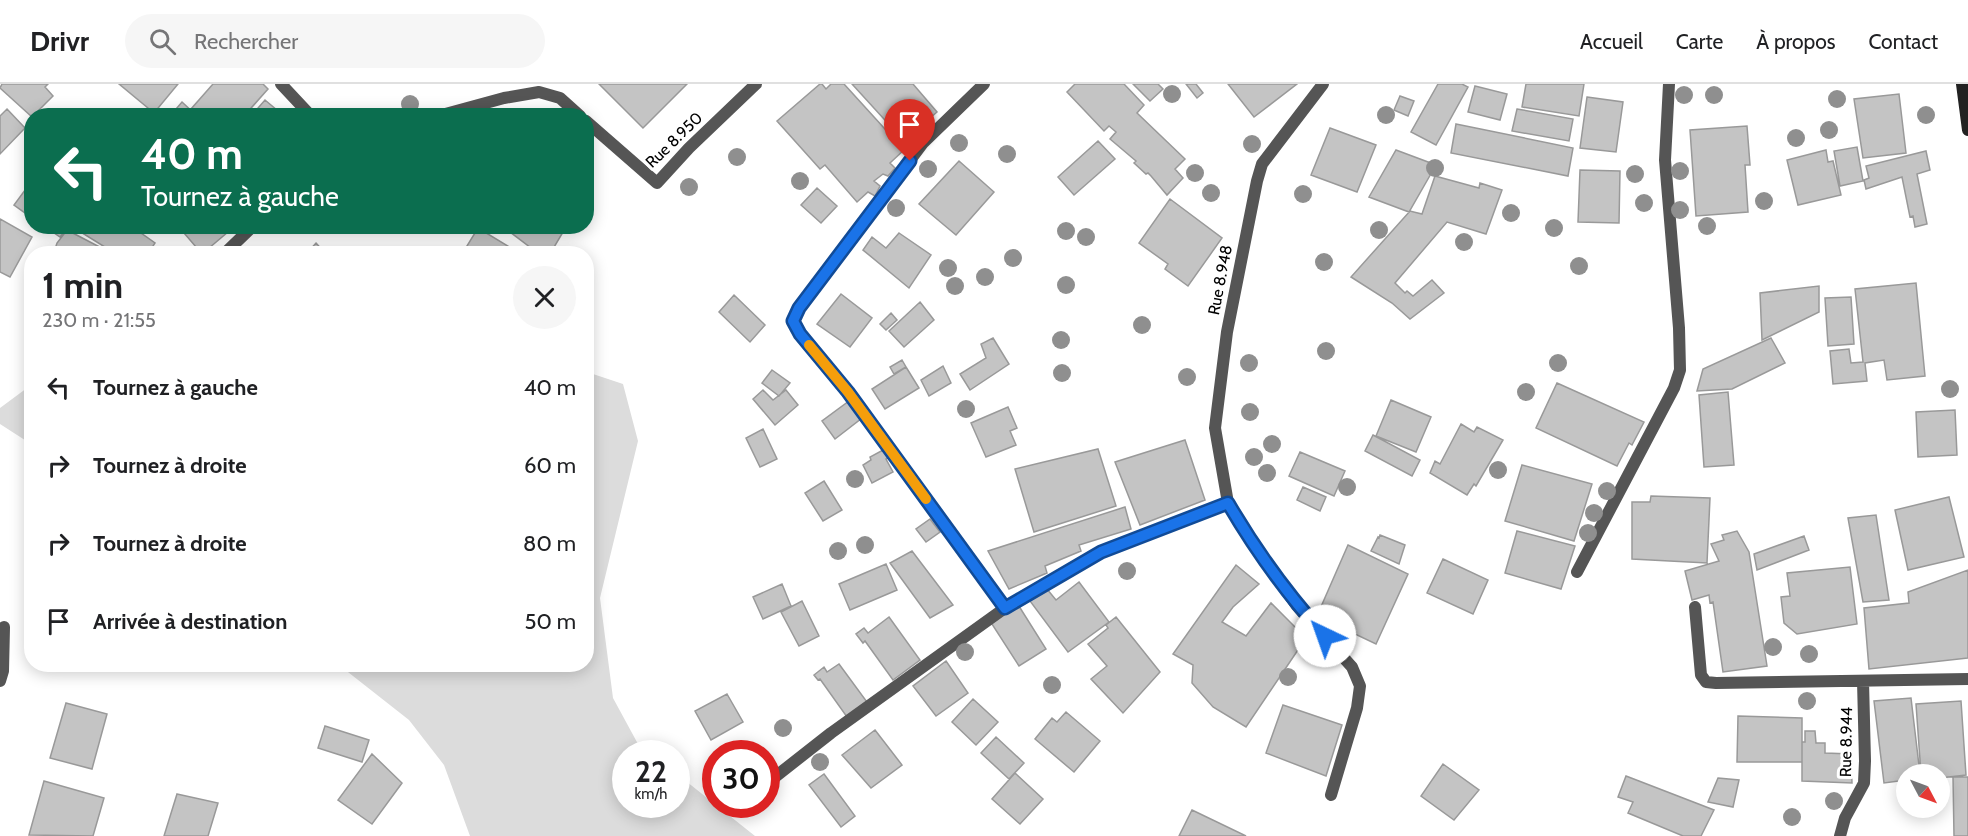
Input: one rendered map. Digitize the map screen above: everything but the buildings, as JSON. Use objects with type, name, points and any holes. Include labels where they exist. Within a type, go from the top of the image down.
[{"type":"main road","points":[[1962,84],[1968,130]]},
{"type":"street","points":[[281,84],[304,108]]},
{"type":"street","name":"Rue 8.950","points":[[594,128],[657,183],[689,148],[756,84]]},
{"type":"street","points":[[984,84],[923,143],[799,308],[793,321],[800,334],[848,392],[1005,608]]},
{"type":"street","name":"Rue 8.948","points":[[1228,503],[1215,428],[1227,332],[1257,181],[1262,164],[1323,84]]},
{"type":"street","points":[[1577,572],[1674,388],[1680,370],[1679,328],[1665,160],[1670,84]]},
{"type":"street","points":[[467,108],[539,92],[560,98],[571,108]]},
{"type":"street","points":[[232,246],[245,234]]},
{"type":"street","points":[[780,773],[831,733],[1005,608],[1101,552],[1228,503],[1245,532],[1298,606],[1352,667],[1360,686],[1357,708],[1331,795]]},
{"type":"street","points":[[1695,607],[1701,675],[1706,682],[1968,679]]},
{"type":"street","points":[[0,681],[3,671],[4,627]]},
{"type":"street","name":"Rue 8.944","points":[[1840,836],[1845,818],[1864,783],[1863,681]]},
{"type":"shaded area","points":[[594,374],[623,384],[638,441],[600,598],[613,698],[636,740],[612,740],[612,818],[690,818],[690,784],[702,794],[702,818],[732,818],[755,836],[470,836],[444,765],[409,720],[348,672],[594,672]]},
{"type":"shaded area","points":[[24,390],[24,439],[0,424],[0,408]]},
{"type":"slow traffic","points":[[809,345],[848,392],[926,499]]},
{"type":"route","points":[[910,161],[799,308],[793,321],[800,334],[848,392],[1005,608],[1101,552],[1228,503],[1245,532],[1298,606],[1325,636]]}]
